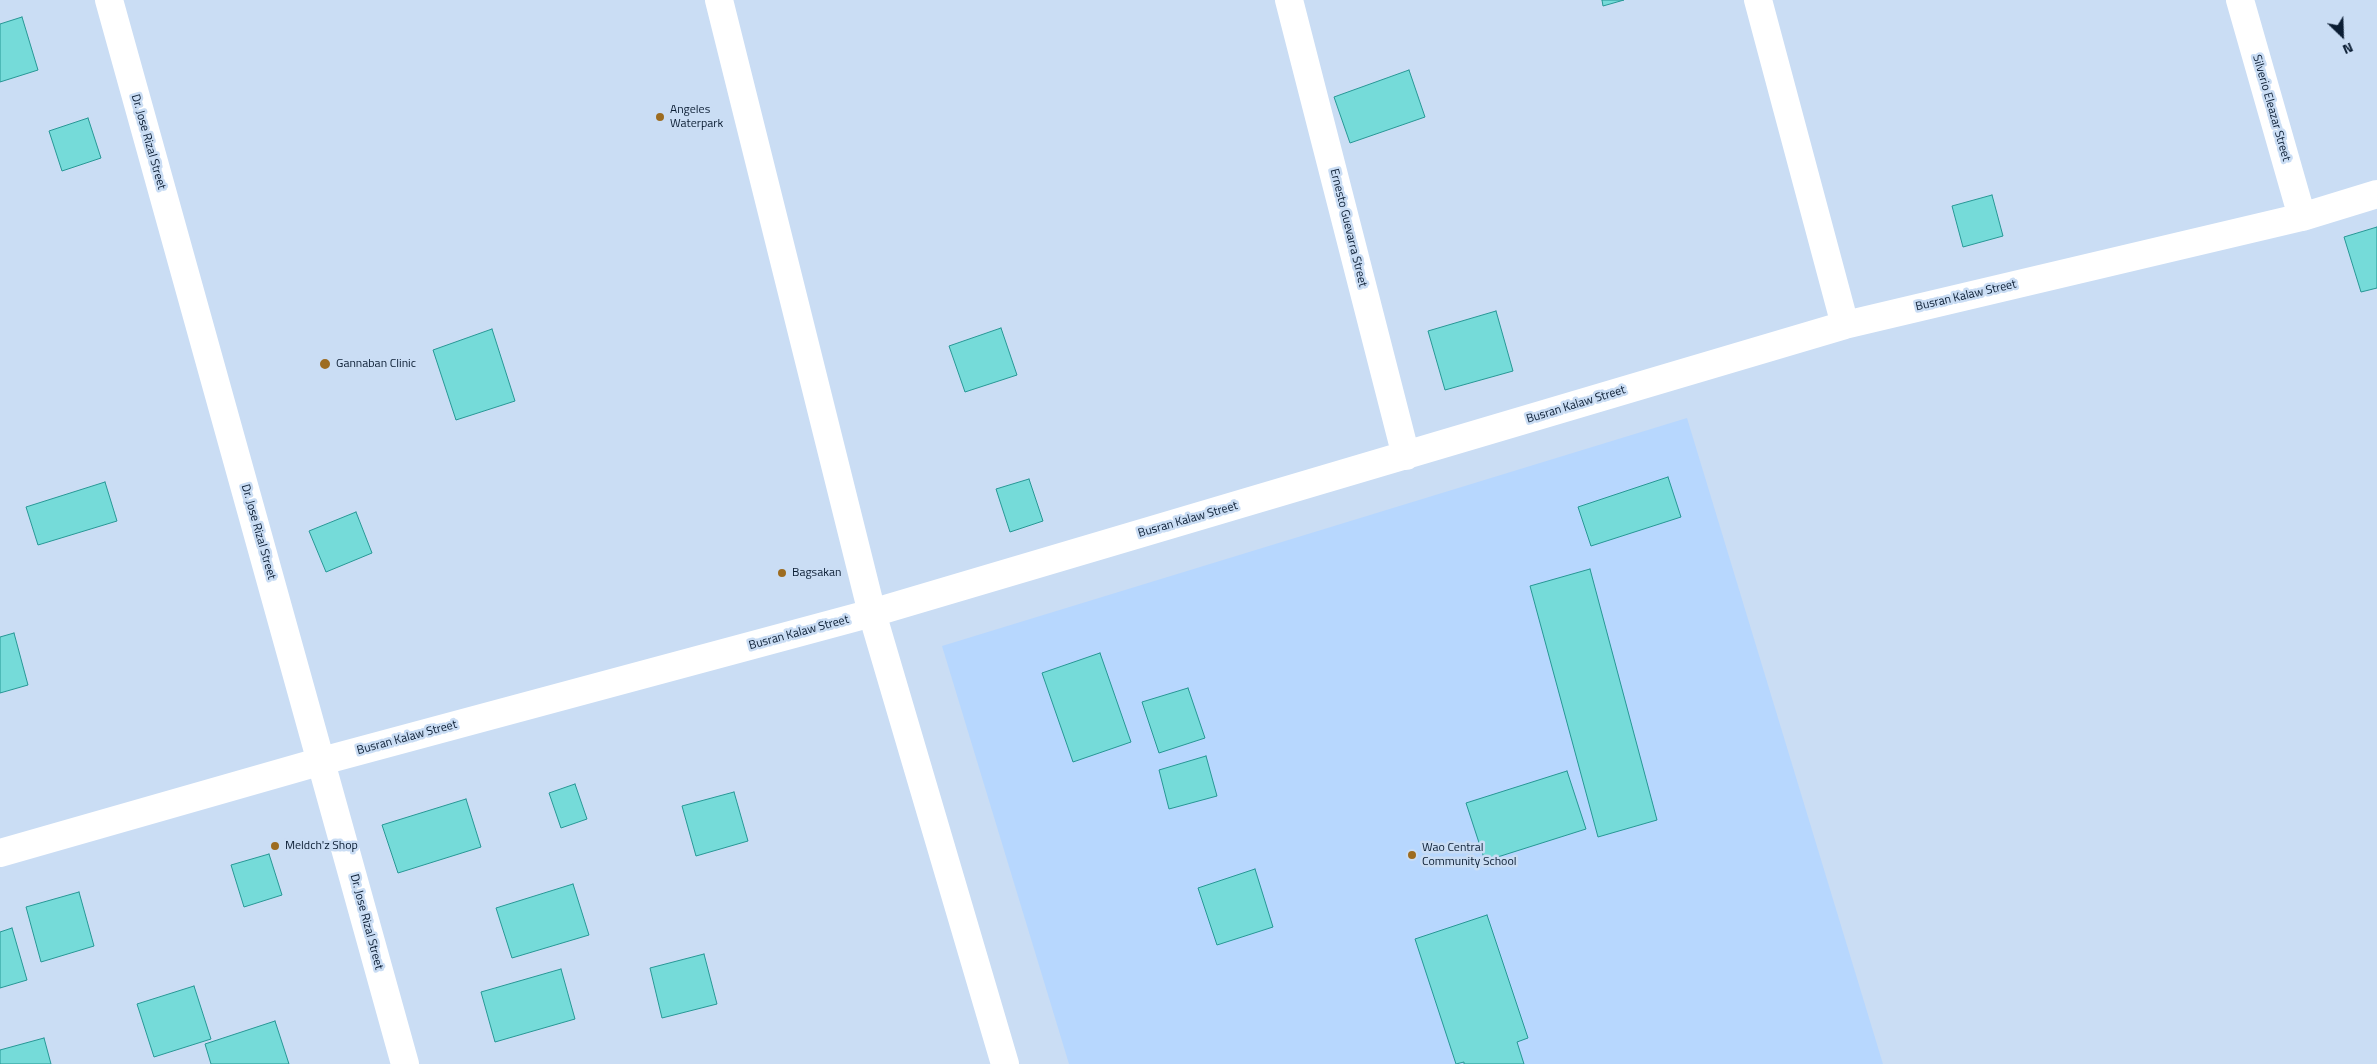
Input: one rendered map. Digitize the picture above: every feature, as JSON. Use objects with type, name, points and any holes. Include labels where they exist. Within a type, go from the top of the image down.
[{"type":"street","name":"Dr. Jose Rizal Street","points":[[109,0],[405,1064]]},
{"type":"street","points":[[719,0],[872,613],[1004,1064]]},
{"type":"street","name":"Ernesto Guevarra Street","points":[[1289,0],[1406,456]]},
{"type":"street","points":[[1758,0],[1846,325]]},
{"type":"street","name":"Silverio Eleazar Street","points":[[2240,0],[2302,217]]},
{"type":"street","name":"Busran Kalaw Street","points":[[0,853],[322,761],[872,613],[1846,325],[2302,217],[2377,194]]},
{"type":"shaded area","name":"Wao Central Community School","points":[[1687,418],[1883,1064],[1069,1064],[942,646]]},
{"type":"building","points":[[1602,0],[1624,0],[1603,6]]},
{"type":"building","points":[[22,17],[38,70],[0,82],[0,24]]},
{"type":"building","points":[[1409,70],[1425,117],[1350,143],[1334,97]]},
{"type":"building","points":[[88,118],[101,158],[62,171],[49,131]]},
{"type":"building","points":[[1992,195],[2003,236],[1963,247],[1952,206]]},
{"type":"building","points":[[2377,227],[2377,288],[2361,292],[2344,237]]},
{"type":"building","points":[[1496,311],[1513,371],[1445,390],[1428,331]]},
{"type":"building","points":[[1001,328],[1017,375],[965,392],[949,346]]},
{"type":"building","points":[[492,329],[515,401],[456,420],[433,350]]},
{"type":"building","points":[[1668,477],[1681,517],[1591,546],[1578,507]]},
{"type":"building","points":[[1029,479],[1043,521],[1010,532],[996,489]]},
{"type":"building","points":[[105,482],[117,521],[38,545],[26,507]]},
{"type":"building","points":[[356,512],[372,553],[326,572],[309,531]]},
{"type":"building","points":[[1590,569],[1657,820],[1598,837],[1530,586]]},
{"type":"building","points":[[14,633],[28,685],[0,693],[0,637]]},
{"type":"building","points":[[1100,653],[1131,742],[1073,762],[1042,673]]},
{"type":"building","points":[[1188,688],[1205,738],[1159,753],[1142,702]]},
{"type":"building","points":[[1206,756],[1217,796],[1169,809],[1159,770]]},
{"type":"building","points":[[1567,771],[1586,829],[1485,861],[1466,803]]},
{"type":"building","points":[[575,784],[587,819],[561,828],[549,793]]},
{"type":"building","points":[[734,792],[748,841],[696,856],[682,806]]},
{"type":"building","points":[[466,799],[481,847],[398,873],[382,825]]},
{"type":"building","points":[[269,854],[282,895],[244,907],[231,865]]},
{"type":"building","points":[[1255,869],[1273,927],[1217,945],[1198,888]]},
{"type":"building","points":[[573,884],[589,935],[512,958],[496,908]]},
{"type":"building","points":[[79,892],[94,946],[41,962],[26,907]]},
{"type":"building","points":[[1487,915],[1528,1038],[1517,1042],[1524,1064],[1464,1064],[1464,1062],[1456,1064],[1415,939]]},
{"type":"building","points":[[12,928],[27,980],[0,988],[0,932]]},
{"type":"building","points":[[704,954],[717,1004],[662,1018],[650,968]]},
{"type":"building","points":[[561,969],[575,1019],[495,1042],[481,992]]},
{"type":"building","points":[[194,986],[211,1039],[154,1057],[137,1004]]},
{"type":"building","points":[[275,1021],[289,1064],[211,1064],[205,1044]]},
{"type":"building","points":[[44,1038],[51,1064],[0,1064],[0,1050]]},
{"type":"place","name":"Angeles Waterpark","points":[[660,117]]},
{"type":"place","name":"Gannaban Clinic","points":[[325,364]]},
{"type":"place","name":"Bagsakan","points":[[782,573]]},
{"type":"place","name":"Meldch'z Shop","points":[[275,846]]},
{"type":"place","name":"Wao Central Community School","points":[[1412,855]]}]
